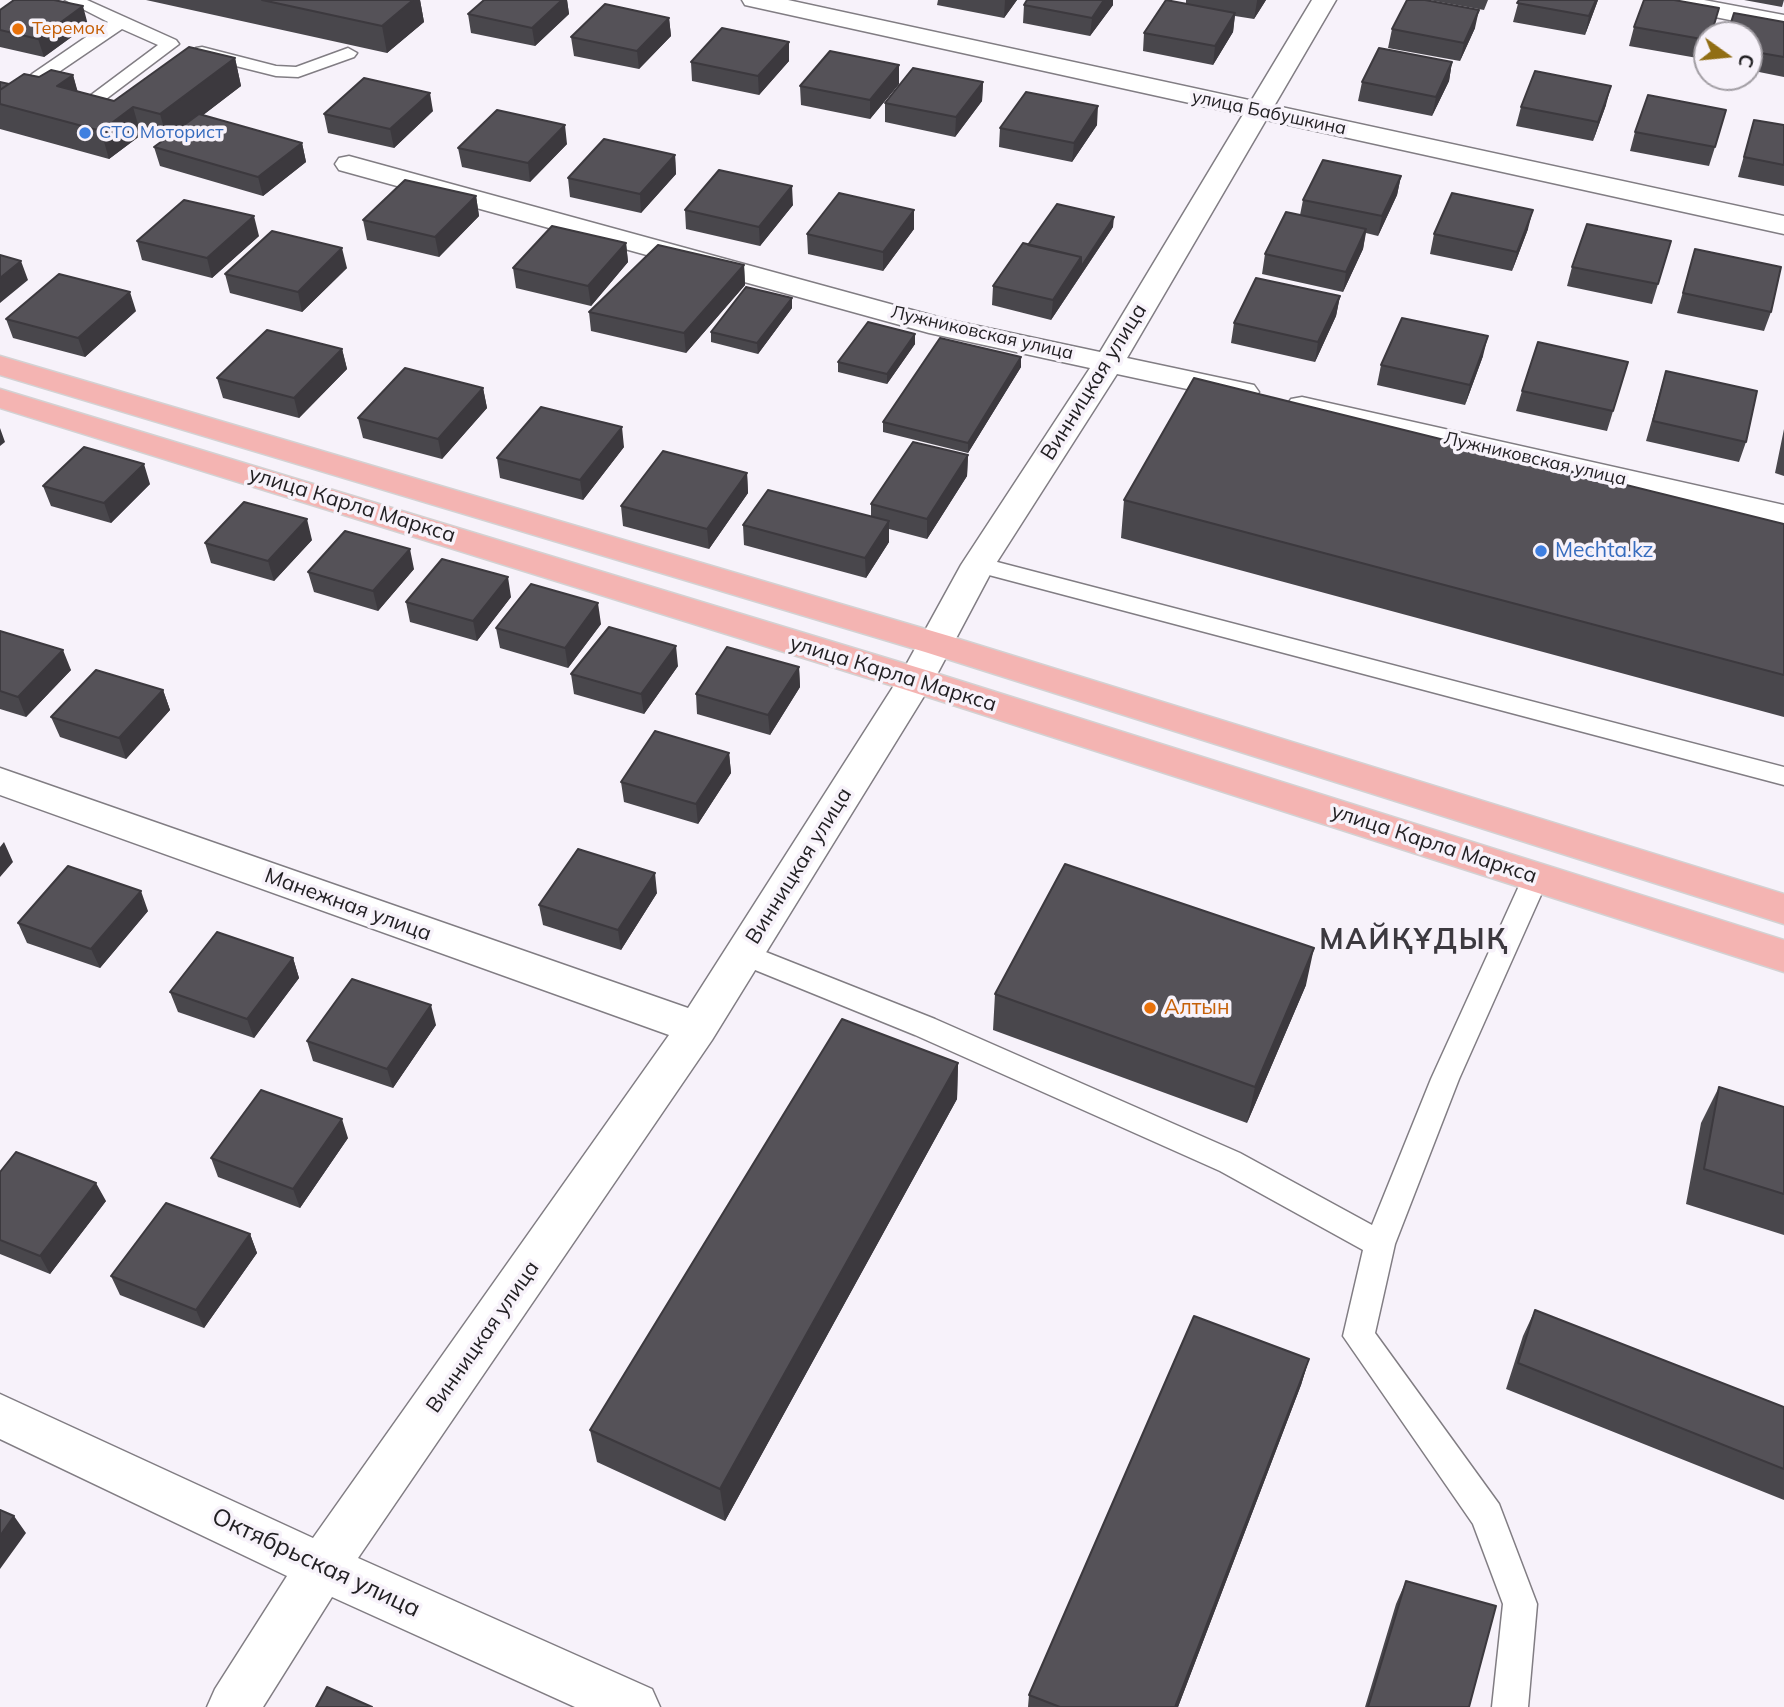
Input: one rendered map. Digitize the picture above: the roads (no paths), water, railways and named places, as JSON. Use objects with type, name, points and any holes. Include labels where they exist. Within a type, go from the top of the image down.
[{"type":"main road","name":"улица Карла Маркса","points":[[0,365],[937,644],[1784,909]]},
{"type":"main road","name":"улица Карла Маркса","points":[[0,398],[916,680],[1784,956]]},
{"type":"street","name":"улица Бабушкина","points":[[754,0],[1784,225]]},
{"type":"street","name":"Винницкая улица","points":[[233,1707],[323,1567],[697,1028],[916,680],[978,565],[1109,362],[1324,0]]},
{"type":"street","points":[[1666,0],[1784,23]]},
{"type":"street","name":"Лужниковская улица","points":[[349,163],[940,327],[1109,362],[1784,516]]},
{"type":"street","name":"Манежная улица","points":[[0,781],[697,1028]]},
{"type":"street","name":"Октябрьская улица","points":[[0,1416],[323,1567],[634,1707]]},
{"type":"lane","points":[[73,0],[170,44],[276,71],[298,72],[348,54]]},
{"type":"lane","points":[[38,78],[119,23]]},
{"type":"lane","points":[[96,98],[170,44]]},
{"type":"lane","points":[[978,565],[1784,776]]},
{"type":"lane","points":[[1510,1707],[1520,1604],[1487,1515],[1359,1336],[1380,1244],[1445,1079],[1536,877]]},
{"type":"lane","points":[[743,954],[925,1027],[1230,1162],[1380,1244]]},
{"type":"place","name":"Теремок","points":[[18,29]]},
{"type":"place","name":"СТО Моторист","points":[[85,133]]},
{"type":"place","name":"Mechta.kz","points":[[1541,551]]},
{"type":"place","name":"Алтын","points":[[1150,1008]]},
{"type":"district","name":"МАЙҚҰДЫҚ","points":[[1414,941]]}]
